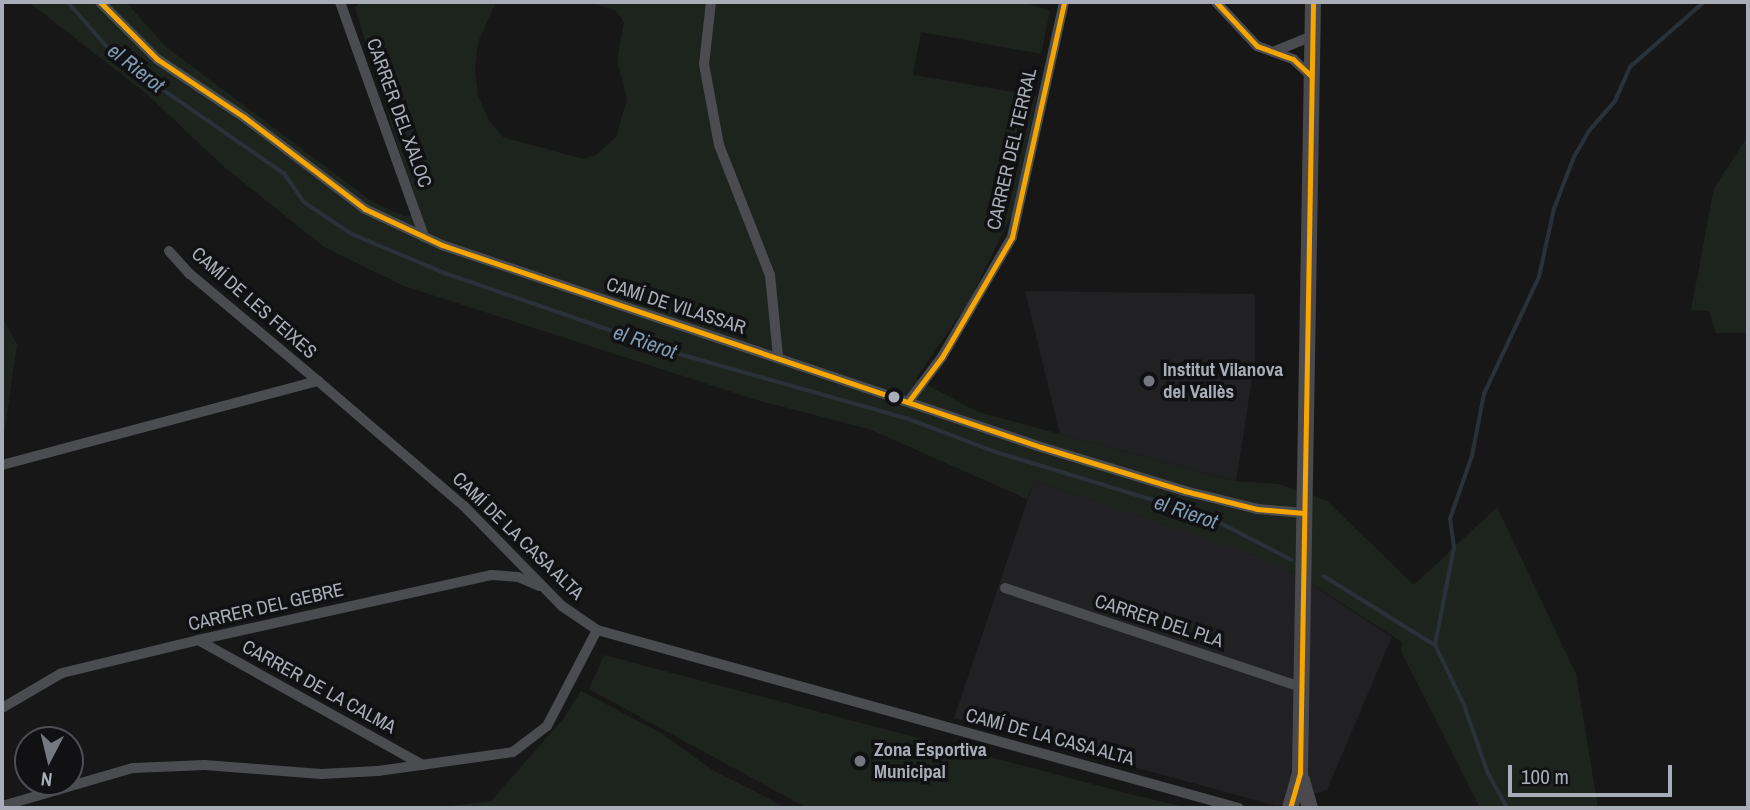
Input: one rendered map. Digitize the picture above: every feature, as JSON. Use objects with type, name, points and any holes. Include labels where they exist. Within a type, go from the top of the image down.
[{"type":"main road","points":[[1290,808],[1300,772],[1313,2]]},
{"type":"main road","points":[[1300,772],[1310,808]]},
{"type":"street","name":"CAMÍ DE VILASSAR","points":[[100,2],[157,59],[244,117],[365,209],[424,237],[631,311],[1185,491],[1257,509],[1304,513]]},
{"type":"street","name":"CARRER DEL XALOC","points":[[340,2],[424,237]]},
{"type":"street","points":[[711,2],[704,64],[719,145],[770,275],[778,357]]},
{"type":"street","name":"CARRER DEL TERRAL","points":[[908,402],[943,357],[1012,237],[1064,2]]},
{"type":"street","points":[[1216,2],[1256,46],[1293,58],[1311,76]]},
{"type":"street","points":[[1273,52],[1312,36]]},
{"type":"street","name":"CAMÍ DE LES FEIXES","points":[[169,251],[190,274],[318,381]]},
{"type":"street","points":[[2,465],[318,381]]},
{"type":"street","name":"CAMÍ DE LA CASA ALTA","points":[[318,381],[464,506],[545,589],[597,630],[1239,808]]},
{"type":"street","name":"CARRER DEL GEBRE","points":[[2,708],[62,673],[491,575],[518,577],[545,589]]},
{"type":"street","name":"CARRER DEL PLA","points":[[1005,588],[1301,687]]},
{"type":"street","points":[[2,806],[133,768],[205,765],[321,774],[423,765],[513,751],[547,726],[597,630]]},
{"type":"street","name":"CARRER DE LA CALMA","points":[[198,640],[423,765]]},
{"type":"shaded area","points":[[29,2],[126,2],[165,46],[371,201],[404,216],[419,214],[355,8],[360,2],[496,2],[478,42],[475,68],[478,96],[490,122],[503,137],[583,159],[596,155],[616,137],[627,99],[617,61],[624,22],[616,11],[591,2],[1023,2],[1050,11],[1041,54],[921,32],[913,75],[1037,96],[1013,212],[970,300],[916,379],[978,412],[1235,481],[1278,484],[1327,501],[1414,585],[1497,507],[1576,674],[1598,808],[1480,808],[1401,651],[1402,642],[1280,564],[1034,481],[1027,499],[869,429],[760,401],[404,286],[324,247],[223,166],[149,96]]},
{"type":"shaded area","points":[[1748,136],[1748,333],[1716,333],[1709,311],[1691,310],[1714,188]]},
{"type":"shaded area","name":"Institut Vilanova del Vallès","points":[[1025,291],[1255,294],[1255,360],[1236,481],[1060,434]]},
{"type":"shaded area","points":[[2,317],[17,344],[2,449]]},
{"type":"shaded area","points":[[1034,481],[1280,564],[1392,637],[1327,790],[1277,806],[954,718]]},
{"type":"shaded area","name":"Zona Esportiva Municipal","points":[[604,655],[1189,808],[807,808],[589,689]]},
{"type":"shaded area","points":[[581,691],[661,733],[711,769],[787,808],[431,808],[491,801],[563,719]]},
{"type":"waterway","name":"el Rierot","points":[[68,2],[117,58],[284,173],[304,202],[352,234],[445,273],[676,353],[906,418],[996,452],[1209,517],[1292,560]]},
{"type":"waterway","points":[[1507,808],[1488,774],[1463,703],[1435,645],[1454,547],[1450,519],[1472,456],[1484,394],[1539,277],[1554,209],[1574,157],[1589,131],[1615,101],[1630,67],[1704,2]]},
{"type":"waterway","name":"el Rierot","points":[[1324,576],[1435,645]]},
{"type":"transit line","points":[[100,2],[157,59],[244,117],[365,209],[442,245],[1041,447],[1185,491],[1257,509],[1304,513]]},
{"type":"transit line","points":[[908,402],[942,357],[1012,237],[1064,2]]},
{"type":"transit line","points":[[1216,2],[1257,46],[1293,59],[1311,76]]},
{"type":"transit line","points":[[1290,808],[1300,772],[1313,2]]},
{"type":"place","name":"Institut Vilanova del Vallès","points":[[1149,381]]},
{"type":"place","name":"Zona Esportiva Municipal","points":[[860,761]]}]
